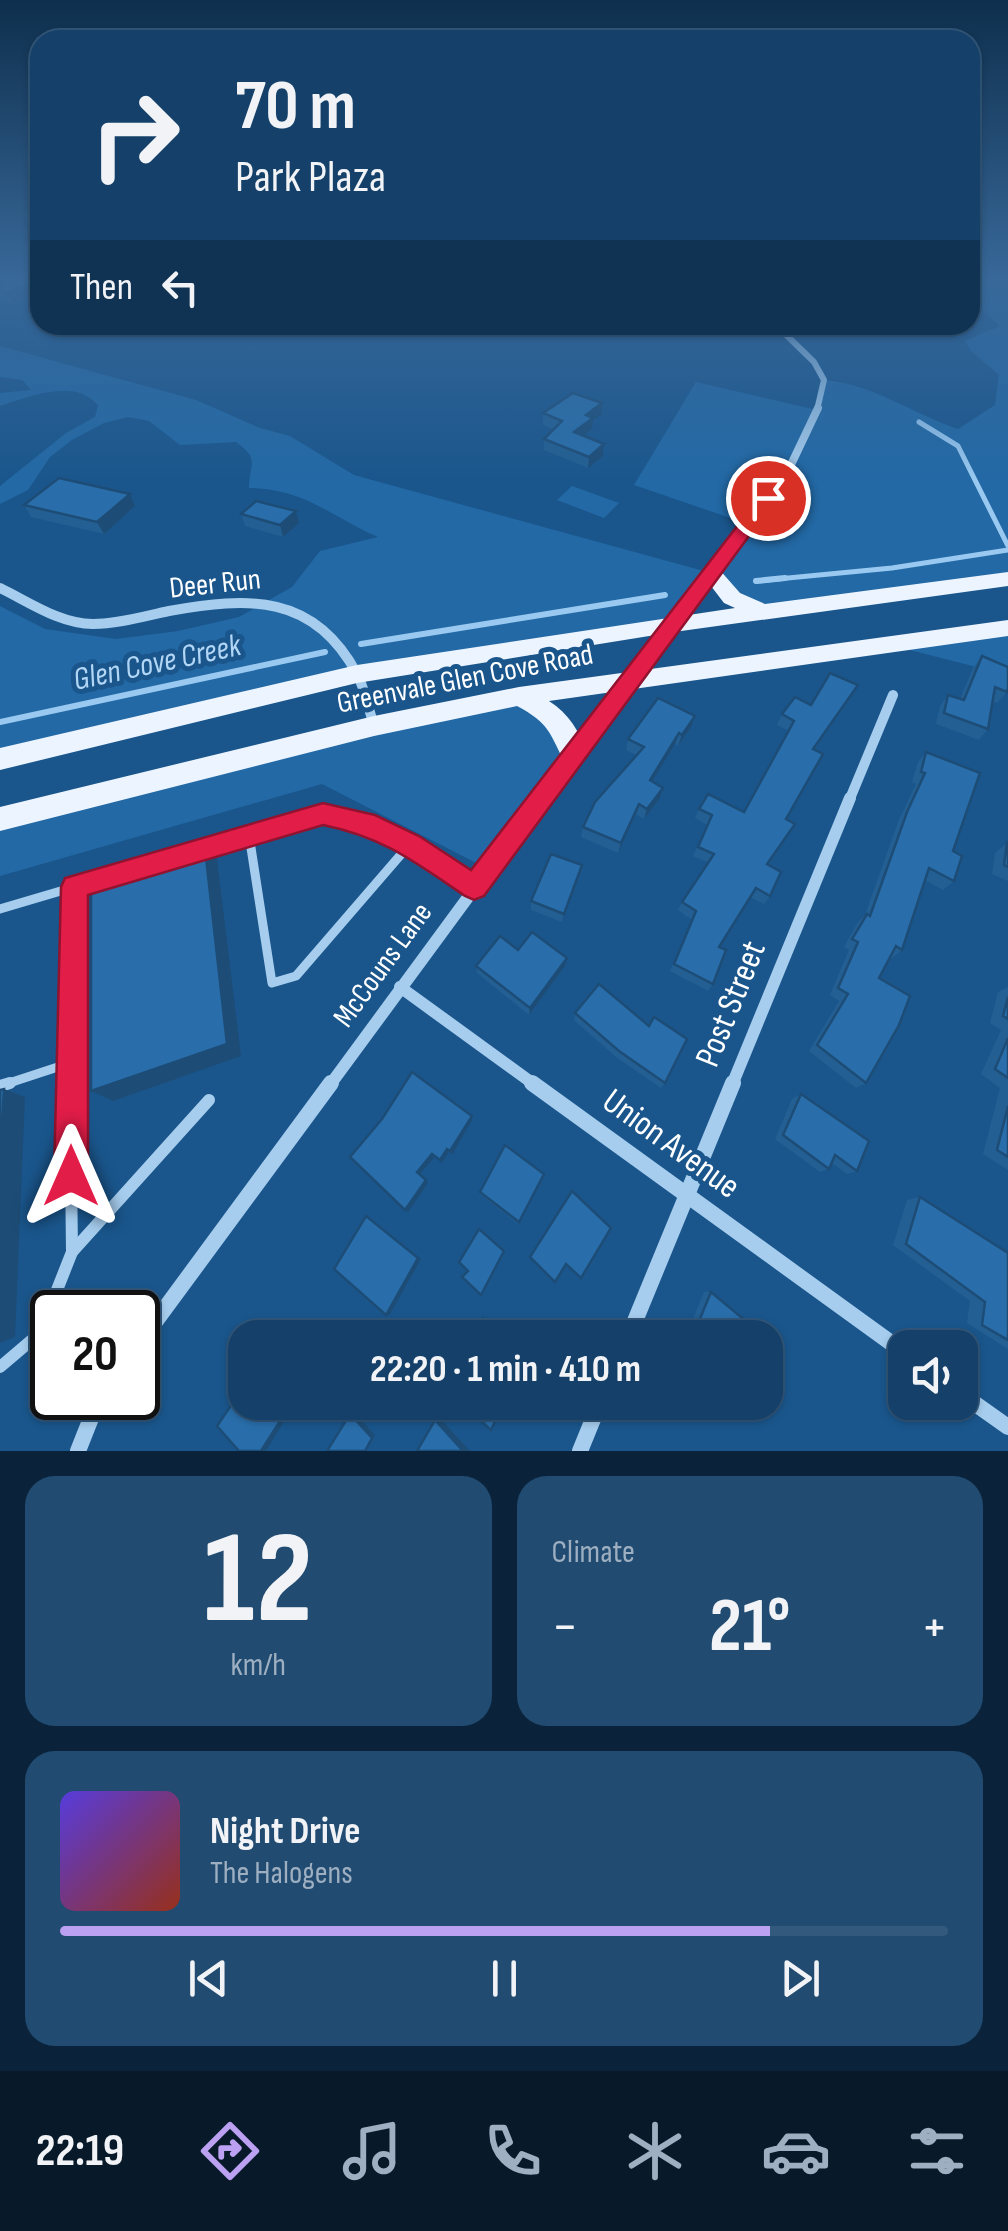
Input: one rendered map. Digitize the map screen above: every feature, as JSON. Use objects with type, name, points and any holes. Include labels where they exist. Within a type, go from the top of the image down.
[{"type":"main road","points":[[711,573],[732,598],[766,612]]},
{"type":"main road","name":"Greenvale Glen Cove Road","points":[[0,759],[357,674],[674,624],[1008,579]]},
{"type":"main road","name":"Greenvale Glen Cove Road","points":[[0,819],[374,726],[519,696],[1008,628]]},
{"type":"main road","points":[[519,696],[560,722],[568,731],[573,754]]},
{"type":"street","name":"McCouns Lane","points":[[160,1315],[474,887],[788,471],[823,394],[824,380],[814,362],[796,345]]},
{"type":"street","name":"Deer Run","points":[[0,588],[65,620],[92,624],[270,601],[301,612],[333,639],[357,674],[374,726]]},
{"type":"street","name":"Post Street","points":[[635,1320],[893,694]]},
{"type":"street","name":"Union Avenue","points":[[400,987],[888,1341]]},
{"type":"street","points":[[978,1406],[1008,1427]]},
{"type":"street","points":[[78,1451],[90,1420]]},
{"type":"street","points":[[580,1451],[593,1420]]},
{"type":"lane","points":[[186,854],[323,814],[366,822],[410,844],[474,887]]},
{"type":"lane","points":[[248,835],[272,983],[296,976],[410,844]]},
{"type":"lane","points":[[0,909],[112,876]]},
{"type":"lane","points":[[72,1252],[70,1063],[74,887]]},
{"type":"lane","points":[[0,1086],[70,1063]]},
{"type":"lane","points":[[0,1367],[40,1333],[72,1252],[209,1100]]},
{"type":"shaded area","points":[[967,345],[1008,345],[1008,579],[765,613],[711,574],[674,624],[456,658],[0,754],[0,606],[45,629],[116,639],[178,631],[239,617],[292,587],[320,551],[378,537],[302,498],[249,488],[251,458],[236,442],[180,445],[149,421],[128,417],[104,423],[72,440],[50,457],[28,490],[0,504],[0,486],[66,433],[95,417],[98,406],[89,397],[65,391],[38,394],[0,406],[0,393],[31,390],[22,380],[0,377],[0,346],[196,400],[260,428],[290,436],[354,475],[711,573],[748,524],[634,485],[696,382],[817,410],[824,380],[842,383],[876,393],[958,429],[995,405],[999,375]]},
{"type":"shaded area","points":[[572,486],[619,503],[604,518],[557,500]]},
{"type":"shaded area","points":[[1008,628],[1008,675],[890,645]]},
{"type":"shaded area","points":[[519,696],[577,750],[488,869],[322,784],[0,876],[0,819]]},
{"type":"building","points":[[573,393],[602,403],[586,415],[593,418],[574,432],[604,444],[589,457],[544,439],[562,421],[543,413]]},
{"type":"building","points":[[59,478],[130,494],[97,522],[24,505]]},
{"type":"building","points":[[256,501],[296,511],[280,525],[241,514]]},
{"type":"building","points":[[982,656],[1008,667],[1007,692],[995,687],[988,729],[944,713],[948,695],[964,700]]},
{"type":"building","points":[[830,673],[858,685],[813,749],[823,754],[786,819],[795,824],[767,864],[781,872],[770,896],[756,888],[719,947],[726,950],[713,984],[674,964],[696,911],[682,902],[714,854],[698,847],[712,815],[699,809],[708,794],[744,812],[794,721],[782,714],[795,697],[811,705]]},
{"type":"building","points":[[658,698],[695,716],[682,735],[679,733],[650,780],[663,788],[647,809],[639,804],[621,843],[583,827],[595,802],[644,747],[628,739]]},
{"type":"building","points":[[926,752],[980,773],[953,851],[962,856],[954,881],[929,868],[902,950],[896,946],[879,978],[910,996],[899,1025],[866,1083],[817,1045],[848,994],[838,988],[858,942],[852,939],[867,914],[870,916],[925,773],[921,772]]},
{"type":"building","points":[[204,840],[227,1044],[91,1091],[91,873]]},
{"type":"building","points":[[551,854],[582,865],[564,914],[531,901]]},
{"type":"building","points":[[532,932],[567,958],[530,1008],[476,966],[500,936],[518,950]]},
{"type":"building","points":[[599,984],[649,1026],[654,1017],[687,1039],[665,1083],[575,1013]]},
{"type":"building","points":[[1008,1038],[1008,1078],[995,1069]]},
{"type":"building","points":[[412,1072],[472,1116],[450,1151],[447,1149],[440,1160],[432,1154],[417,1172],[426,1180],[405,1210],[350,1157],[382,1119]]},
{"type":"building","points":[[4,1089],[0,1164],[0,1090]]},
{"type":"building","points":[[801,1094],[869,1141],[857,1171],[835,1155],[829,1169],[783,1135]]},
{"type":"building","points":[[1008,1106],[1008,1157],[997,1150]]},
{"type":"building","points":[[505,1145],[544,1174],[519,1222],[480,1192]]},
{"type":"building","points":[[572,1191],[611,1228],[581,1278],[566,1264],[555,1282],[530,1257]]},
{"type":"building","points":[[920,1197],[1008,1253],[1008,1340],[982,1325],[985,1302],[906,1244]]},
{"type":"building","points":[[366,1216],[418,1258],[386,1315],[334,1269]]},
{"type":"building","points":[[479,1229],[504,1251],[481,1295],[462,1277],[468,1271],[459,1262]]},
{"type":"building","points":[[711,1292],[744,1320],[699,1320]]},
{"type":"building","points":[[228,1410],[228,1420],[281,1420],[261,1451],[239,1451],[217,1426]]},
{"type":"building","points":[[346,1420],[356,1420],[372,1438],[365,1451],[327,1451]]},
{"type":"building","points":[[435,1420],[463,1451],[417,1451]]},
{"type":"building","points":[[480,1420],[496,1420],[491,1430]]},
{"type":"waterway","points":[[919,422],[958,446],[1008,546]]},
{"type":"waterway","name":"Glen Cove Creek","points":[[758,581],[892,568],[1008,550]]},
{"type":"waterway","name":"Glen Cove Creek","points":[[756,581],[785,578]]},
{"type":"waterway","name":"Glen Cove Creek","points":[[361,644],[665,595]]},
{"type":"waterway","name":"Glen Cove Creek","points":[[0,722],[325,652]]},
{"type":"route","points":[[71,1176],[74,887],[323,814],[366,822],[410,844],[474,887],[768,498]]}]
